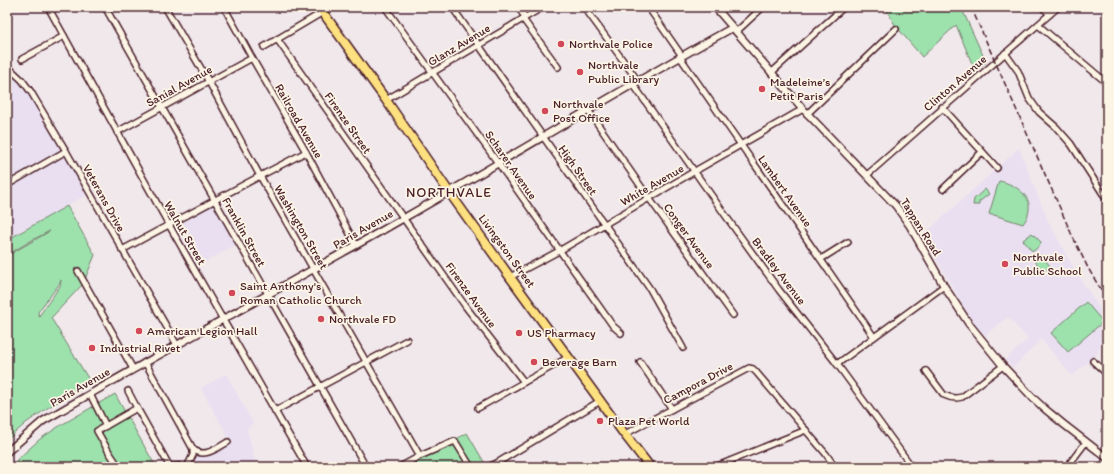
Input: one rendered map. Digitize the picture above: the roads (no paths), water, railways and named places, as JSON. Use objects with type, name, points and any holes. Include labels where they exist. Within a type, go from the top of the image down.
[{"type":"main road","name":"Livingston Street","points":[[321,10],[510,277],[650,467]]},
{"type":"street","name":"Walnut Street","points":[[48,7],[169,225],[307,467]]},
{"type":"street","name":"Franklin Street","points":[[105,7],[163,107],[267,295],[366,467]]},
{"type":"street","name":"Washington Street","points":[[165,7],[209,82],[260,176],[420,456]]},
{"type":"street","name":"Railroad Avenue","points":[[224,7],[306,152],[356,245]]},
{"type":"street","name":"Scharer Avenue","points":[[385,7],[614,326],[622,333]]},
{"type":"street","name":"High Street","points":[[452,7],[650,289],[682,348]]},
{"type":"street","points":[[518,7],[558,67]]},
{"type":"street","name":"Glanz Avenue","points":[[386,100],[478,44],[543,7]]},
{"type":"street","name":"Bradley Avenue","points":[[584,7],[735,230],[779,290],[837,364],[912,467]]},
{"type":"street","name":"Lambert Avenue","points":[[648,7],[740,145],[874,337]]},
{"type":"street","name":"Tappan Road","points":[[715,7],[805,112],[890,199],[912,230],[944,286],[969,324],[1003,366],[1033,398],[1107,458]]},
{"type":"street","name":"Paris Avenue","points":[[7,452],[43,421],[145,362],[404,218],[681,56],[734,30],[763,7]]},
{"type":"street","points":[[771,73],[844,7]]},
{"type":"street","points":[[1042,7],[1050,14]]},
{"type":"street","name":"Clinton Avenue","points":[[867,174],[1058,7]]},
{"type":"street","points":[[264,47],[321,10]]},
{"type":"street","points":[[1038,25],[1107,82]]},
{"type":"street","name":"White Avenue","points":[[510,277],[740,145],[805,112],[896,28]]},
{"type":"street","points":[[22,59],[64,36]]},
{"type":"street","name":"Firenze Street","points":[[277,39],[404,218]]},
{"type":"street","points":[[1006,53],[1018,72],[1029,98],[1039,112],[1056,127],[1071,144],[1107,200]]},
{"type":"street","name":"Sanial Avenue","points":[[117,132],[252,58]]},
{"type":"street","name":"Veterans Drive","points":[[8,68],[22,80],[31,92],[177,345]]},
{"type":"street","points":[[942,107],[997,168]]},
{"type":"street","name":"Conger Avenue","points":[[588,110],[733,315]]},
{"type":"street","points":[[7,185],[66,151]]},
{"type":"street","points":[[122,250],[306,152]]},
{"type":"street","points":[[943,189],[982,152]]},
{"type":"street","name":"Firenze Avenue","points":[[404,218],[466,307],[524,382]]},
{"type":"street","points":[[821,260],[848,242]]},
{"type":"street","points":[[78,271],[133,369]]},
{"type":"street","points":[[837,364],[944,286]]},
{"type":"street","points":[[275,411],[407,340]]},
{"type":"street","points":[[478,408],[569,357]]},
{"type":"street","points":[[746,361],[749,368]]},
{"type":"street","points":[[1093,361],[1107,374]]},
{"type":"street","points":[[145,362],[193,449],[201,454],[228,442]]},
{"type":"street","points":[[640,362],[672,409]]},
{"type":"street","points":[[926,371],[944,395],[957,398],[962,397],[1003,366]]},
{"type":"street","name":"Campora Drive","points":[[625,434],[749,368],[756,372],[826,454],[835,467]]},
{"type":"street","points":[[128,391],[170,467],[182,467]]},
{"type":"street","points":[[90,394],[106,426]]},
{"type":"street","points":[[488,467],[498,465],[600,401]]},
{"type":"street","points":[[119,467],[97,431],[137,408]]},
{"type":"street","points":[[715,467],[806,430]]},
{"type":"street","points":[[400,467],[420,456],[454,441],[471,467]]},
{"type":"street","points":[[1067,467],[1086,442]]},
{"type":"street","points":[[186,467],[193,455],[193,449]]},
{"type":"railway","points":[[971,7],[1071,233],[1088,268],[1107,300]]},
{"type":"place","name":"Northvale Police","points":[[561,44]]},
{"type":"place","name":"Northvale Public Library","points":[[580,72]]},
{"type":"place","name":"Madeleine’s Petit Paris","points":[[762,89]]},
{"type":"place","name":"Northvale Post Office","points":[[545,111]]},
{"type":"place","name":"Northvale Public School","points":[[1005,264]]},
{"type":"place","name":"Saint Anthony's Roman Catholic Church","points":[[232,293]]},
{"type":"place","name":"Northvale FD","points":[[321,319]]},
{"type":"place","name":"American Legion Hall","points":[[139,331]]},
{"type":"place","name":"US Pharmacy","points":[[519,333]]},
{"type":"place","name":"Industrial Rivet","points":[[92,348]]},
{"type":"place","name":"Beverage Barn","points":[[534,362]]},
{"type":"place","name":"Plaza Pet World","points":[[600,421]]},
{"type":"district","name":"NORTHVALE","points":[[449,192]]}]
